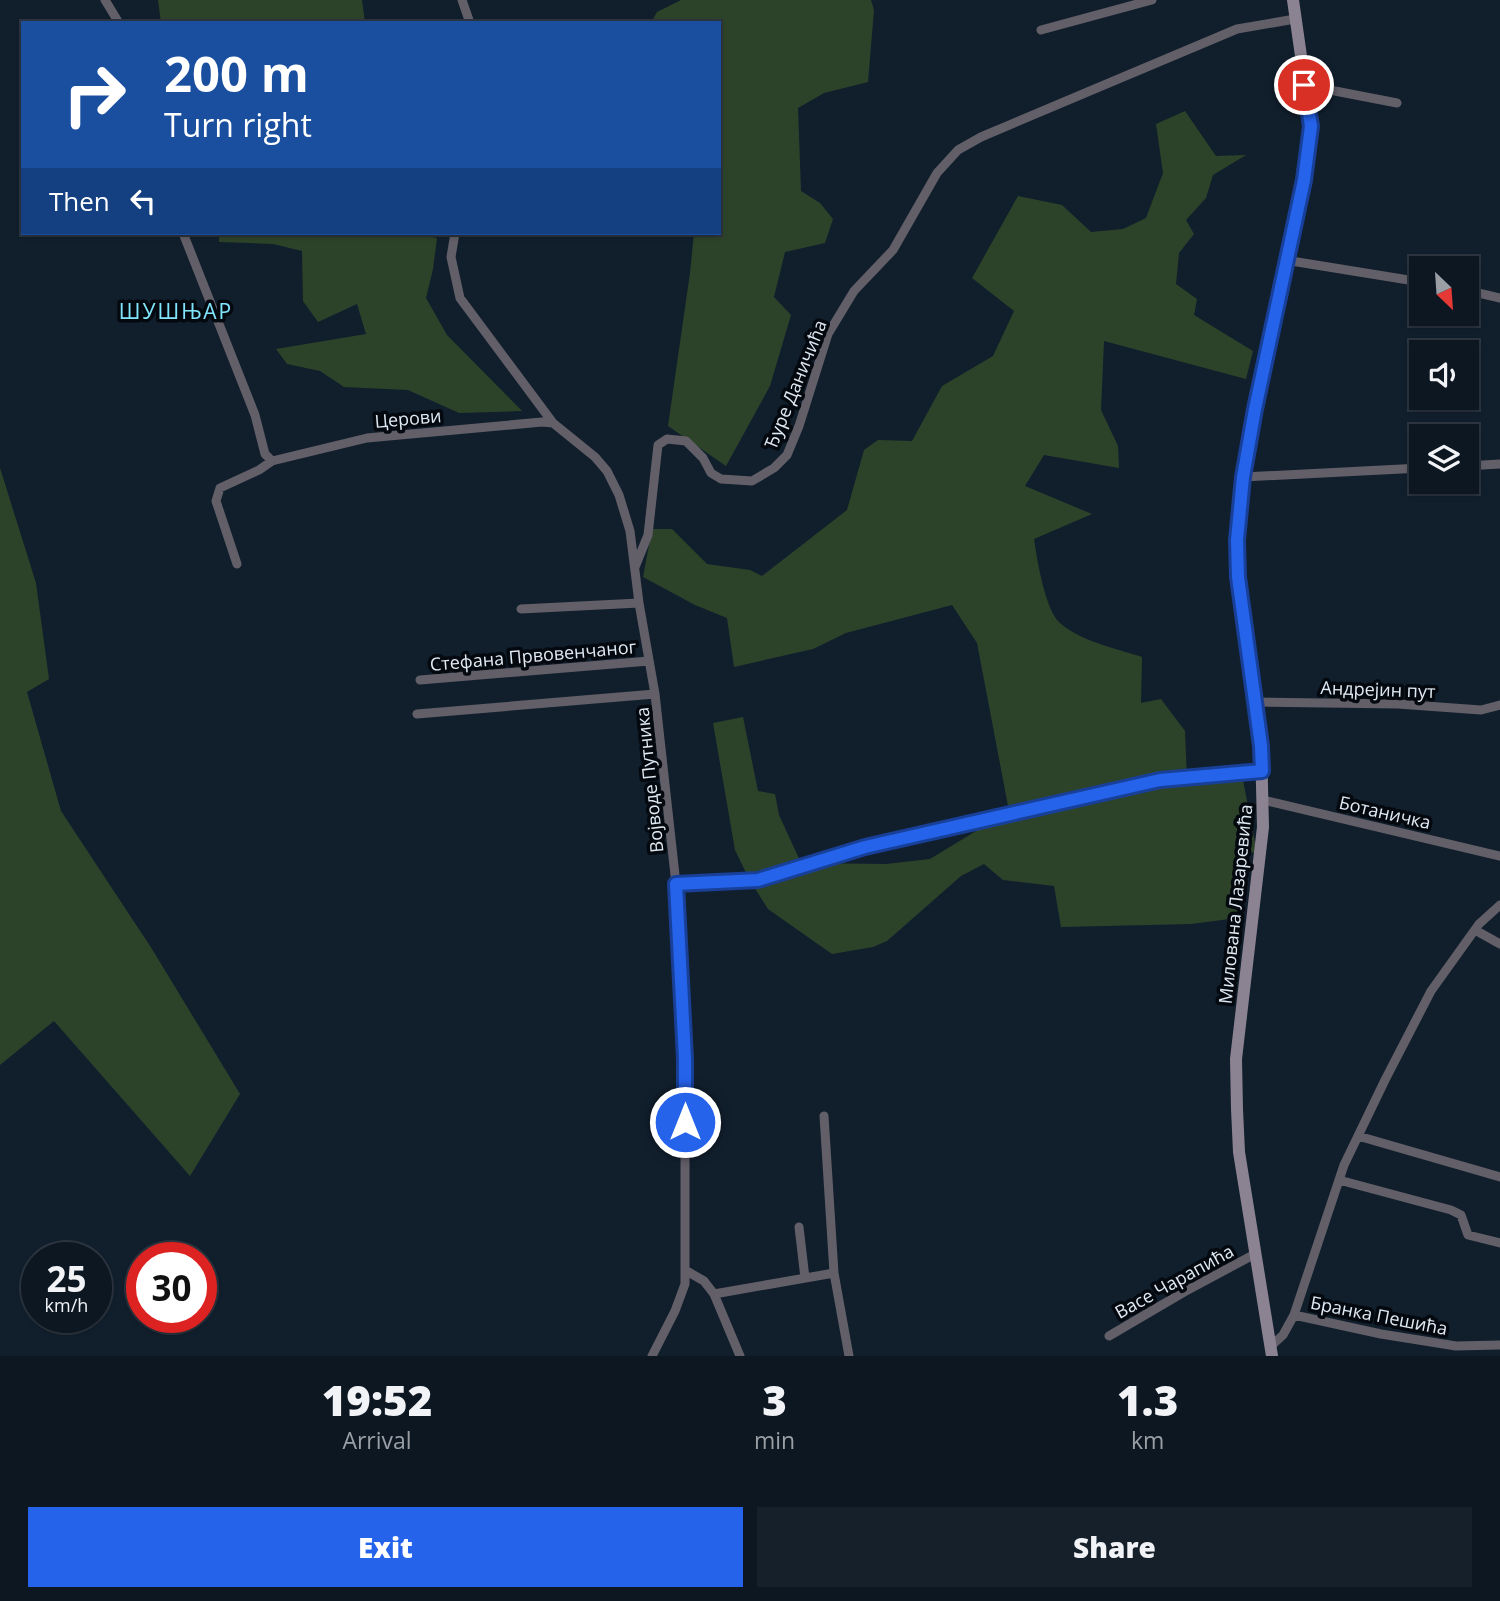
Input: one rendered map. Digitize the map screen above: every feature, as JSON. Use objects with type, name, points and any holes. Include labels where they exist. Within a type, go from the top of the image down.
[{"type":"street","points":[[105,0],[118,21]]},
{"type":"street","points":[[462,0],[469,21]]},
{"type":"street","points":[[1041,30],[1152,0]]},
{"type":"street","name":"Милована Лазаревића","points":[[1271,1352],[1239,1152],[1236,1059],[1261,855],[1263,800],[1255,702],[1237,562],[1243,477],[1285,260],[1304,180],[1311,126],[1293,0]]},
{"type":"street","name":"Ђуре Даничића","points":[[635,569],[648,535],[658,445],[667,439],[686,441],[704,458],[711,474],[721,480],[752,481],[774,468],[787,455],[799,426],[828,334],[854,291],[893,250],[937,173],[958,150],[981,137],[1237,29],[1295,19]]},
{"type":"street","points":[[1304,85],[1397,103]]},
{"type":"street","points":[[184,235],[255,415],[265,454],[272,461]]},
{"type":"street","points":[[455,235],[451,257],[460,298],[553,424]]},
{"type":"street","points":[[1285,260],[1409,280]]},
{"type":"street","points":[[1479,293],[1500,298]]},
{"type":"street","name":"Церови","points":[[237,564],[216,494],[223,485],[259,470],[272,461],[367,438],[542,422],[553,424]]},
{"type":"street","name":"Војводе Путника","points":[[553,424],[607,471],[619,495],[630,531],[655,694],[676,884],[685,1059],[685,1284],[652,1356]]},
{"type":"street","points":[[1479,465],[1500,464]]},
{"type":"street","points":[[1243,477],[1409,469]]},
{"type":"street","points":[[521,609],[639,603]]},
{"type":"street","name":"Стефана Првовенчаног","points":[[420,680],[649,661]]},
{"type":"street","points":[[417,715],[655,694]]},
{"type":"street","name":"Андрејин пут","points":[[1255,702],[1398,704],[1482,710],[1500,705]]},
{"type":"street","points":[[676,884],[758,880],[865,847],[1160,780],[1262,771]]},
{"type":"street","name":"Ботаничка","points":[[1263,800],[1500,856]]},
{"type":"street","points":[[1294,1315],[1339,1180],[1358,1136],[1431,991],[1475,930],[1500,905]]},
{"type":"street","points":[[1475,930],[1500,944]]},
{"type":"street","points":[[824,1116],[834,1273],[849,1356]]},
{"type":"street","points":[[1358,1136],[1500,1177]]},
{"type":"street","points":[[1339,1180],[1451,1210],[1461,1215],[1468,1235],[1500,1243]]},
{"type":"street","points":[[799,1227],[805,1278]]},
{"type":"street","name":"Васе Чарапића","points":[[1109,1336],[1255,1254]]},
{"type":"street","points":[[685,1270],[704,1281],[714,1294],[740,1356]]},
{"type":"street","points":[[714,1294],[834,1273]]},
{"type":"street","name":"Бранка Пешића","points":[[1271,1352],[1294,1315],[1381,1334],[1456,1346],[1500,1345]]},
{"type":"green space","points":[[158,0],[362,0],[365,21],[161,21]]},
{"type":"green space","points":[[681,0],[871,0],[874,10],[868,82],[824,93],[798,108],[801,191],[820,203],[833,219],[825,243],[785,252],[774,297],[791,315],[770,386],[726,466],[668,426],[694,235],[721,235],[721,21],[652,21],[657,12]]},
{"type":"green space","points":[[1185,111],[1216,156],[1246,155],[1213,175],[1206,198],[1186,220],[1194,234],[1179,253],[1176,284],[1197,299],[1194,315],[1253,351],[1246,379],[1104,341],[1101,410],[1118,446],[1119,468],[1044,455],[1025,486],[1092,514],[1034,539],[1042,584],[1050,607],[1060,623],[1099,644],[1142,657],[1141,703],[1161,699],[1185,731],[1187,780],[1243,780],[1257,853],[1247,852],[1237,918],[1191,924],[1061,927],[1054,886],[1003,880],[984,864],[961,876],[887,941],[873,947],[832,954],[768,909],[749,879],[735,850],[713,723],[743,717],[758,791],[775,794],[779,815],[801,863],[886,864],[930,859],[1009,811],[977,643],[952,605],[846,633],[813,649],[734,667],[727,618],[695,605],[643,577],[652,529],[672,529],[707,564],[750,570],[762,576],[847,510],[864,450],[878,440],[912,441],[942,386],[993,356],[1014,311],[972,278],[1018,196],[1062,205],[1091,232],[1123,229],[1146,218],[1163,173],[1156,124]]},
{"type":"green space","points":[[219,235],[422,235],[437,238],[426,298],[447,335],[522,411],[459,413],[408,390],[344,387],[320,371],[287,364],[276,349],[366,334],[357,304],[318,322],[303,301],[302,251],[273,244],[219,242]]},
{"type":"green space","points":[[0,468],[36,583],[49,679],[27,692],[61,811],[152,949],[240,1094],[190,1176],[54,1021],[0,1065]]},
{"type":"district","name":"ШУШЊАР","points":[[176,311]]},
{"type":"route","points":[[685,1122],[685,1059],[676,884],[758,880],[865,847],[1160,780],[1262,771],[1238,577],[1237,540],[1243,477],[1255,409],[1304,180],[1311,126],[1304,85]]}]
